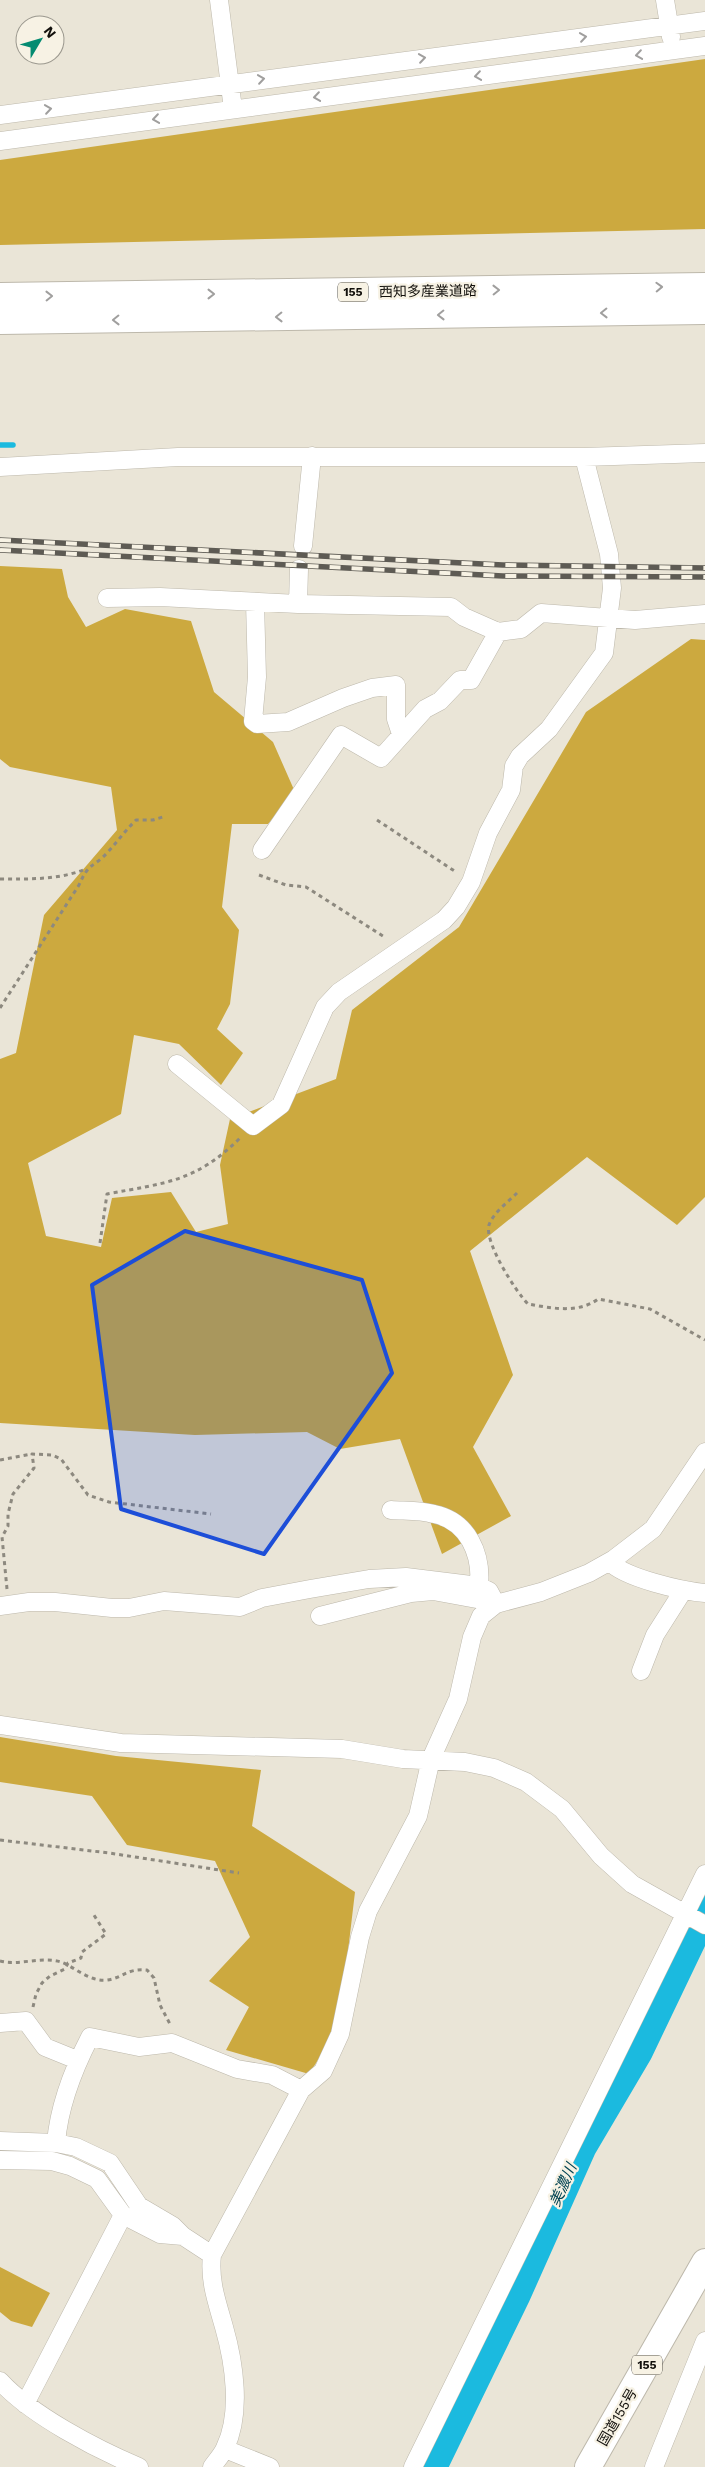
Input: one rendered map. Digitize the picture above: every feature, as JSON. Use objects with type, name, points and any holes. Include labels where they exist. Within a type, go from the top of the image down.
[{"type":"highway","name":"西知多産業道路","points":[[0,296],[705,286]]},
{"type":"highway","name":"西知多産業道路","points":[[0,321],[705,311]]},
{"type":"highway","name":"国道155号","points":[[588,2467],[705,2262]]},
{"type":"street","points":[[219,0],[233,108]]},
{"type":"street","points":[[665,0],[673,50]]},
{"type":"street","points":[[0,116],[230,83],[705,20]]},
{"type":"street","points":[[0,141],[233,108],[705,46]]},
{"type":"street","points":[[0,467],[178,457],[584,457],[705,453]]},
{"type":"street","points":[[303,546],[312,456]]},
{"type":"street","points":[[177,1064],[253,1126],[281,1105],[325,1007],[339,992],[444,920],[456,907],[471,882],[488,833],[511,790],[514,766],[531,743],[549,729],[585,682],[604,653],[612,588],[609,554],[584,457]]},
{"type":"street","points":[[298,604],[299,569]]},
{"type":"street","points":[[107,598],[160,597],[298,604],[451,607],[464,617],[498,632],[521,629],[541,613],[635,620],[705,614]]},
{"type":"street","points":[[255,602],[257,677],[253,721],[257,724],[288,722],[343,698],[372,688],[396,685],[396,719],[401,734]]},
{"type":"street","points":[[262,850],[341,735],[381,758],[425,709],[440,701],[460,680],[471,680],[498,632]]},
{"type":"street","points":[[212,2467],[225,2449],[232,2426],[235,2390],[232,2362],[213,2290],[210,2270],[212,2255],[301,2090],[323,2071],[340,2034],[360,1936],[368,1911],[418,1816],[431,1759],[458,1698],[472,1637],[481,1616],[491,1606],[541,1592],[610,1562],[653,1529],[705,1452]]},
{"type":"street","points":[[391,1510],[434,1514],[455,1522],[465,1531],[475,1547],[480,1563],[479,1586]]},
{"type":"street","points":[[610,1562],[624,1571],[683,1591],[705,1593]]},
{"type":"street","points":[[4,1606],[30,1602],[55,1602],[128,1608],[164,1600],[240,1607],[272,1596],[369,1579],[406,1577],[479,1586],[489,1592],[491,1606]]},
{"type":"street","points":[[320,1616],[385,1598],[434,1591],[482,1600],[491,1606]]},
{"type":"street","points":[[641,1671],[656,1635],[683,1591]]},
{"type":"street","points":[[0,1725],[121,1743],[342,1749],[403,1759],[465,1762],[494,1768],[526,1782],[562,1809],[601,1856],[632,1884],[705,1925]]},
{"type":"street","points":[[413,2467],[705,1874]]},
{"type":"street","points":[[0,2023],[22,2020],[28,2024],[45,2047],[77,2060]]},
{"type":"street","points":[[56,2143],[58,2123],[77,2060],[90,2037],[139,2047],[175,2045],[237,2069],[272,2075],[301,2090]]},
{"type":"street","points":[[0,2142],[56,2143],[76,2147],[110,2163],[139,2206],[174,2226],[183,2236],[212,2255]]},
{"type":"street","points":[[0,2160],[52,2161],[70,2166],[97,2179],[123,2216],[160,2234],[183,2236]]},
{"type":"street","points":[[25,2404],[123,2216]]},
{"type":"street","points":[[654,2467],[705,2341]]},
{"type":"street","points":[[0,2381],[40,2415],[116,2458],[139,2467]]},
{"type":"street","points":[[225,2449],[270,2467]]},
{"type":"path","points":[[0,879],[44,879],[69,875],[86,869],[107,854],[117,839],[136,820],[153,820],[166,816]]},
{"type":"path","points":[[378,820],[471,882]]},
{"type":"path","points":[[0,1008],[79,885],[86,869]]},
{"type":"path","points":[[259,875],[286,885],[306,886],[400,950]]},
{"type":"path","points":[[100,1243],[107,1194],[168,1183],[190,1176],[230,1148],[253,1126]]},
{"type":"path","points":[[517,1194],[494,1216],[488,1233],[490,1242],[503,1267],[528,1304],[554,1309],[572,1309],[585,1306],[598,1299],[650,1309],[705,1340]]},
{"type":"path","points":[[4,1606],[2,1537],[8,1526],[12,1494],[34,1468],[32,1454]]},
{"type":"path","points":[[0,1460],[32,1454],[52,1455],[61,1459],[88,1495],[109,1502],[211,1514]]},
{"type":"path","points":[[0,1840],[239,1873]]},
{"type":"path","points":[[28,2024],[36,1994],[42,1983],[50,1976],[65,1969],[66,1964],[81,1958],[82,1952],[106,1934],[92,1912]]},
{"type":"path","points":[[0,1962],[10,1964],[50,1960],[66,1964],[95,1979],[106,1980],[135,1968],[146,1970],[154,1978],[160,2005],[170,2022],[175,2045]]},
{"type":"highlighted area","points":[[185,1231],[362,1280],[392,1373],[264,1554],[121,1509],[92,1285]]},
{"type":"shaded area","points":[[705,59],[705,229],[0,245],[0,160]]},
{"type":"shaded area","points":[[0,566],[62,569],[68,597],[86,627],[125,609],[191,621],[214,692],[273,742],[295,792],[268,824],[232,824],[222,907],[239,930],[230,1004],[217,1029],[243,1053],[221,1085],[179,1044],[134,1035],[121,1114],[28,1163],[46,1236],[101,1247],[112,1198],[171,1192],[196,1232],[228,1224],[220,1165],[230,1119],[336,1079],[352,1010],[459,927],[586,712],[691,639],[705,640],[705,1197],[677,1225],[587,1157],[470,1251],[513,1375],[473,1447],[511,1516],[442,1554],[400,1439],[340,1449],[307,1432],[195,1435],[0,1423],[0,1059],[16,1053],[44,915],[117,830],[111,787],[10,767],[0,759]]},
{"type":"shaded area","points":[[0,1737],[116,1756],[261,1770],[252,1826],[355,1892],[339,2027],[309,2074],[226,2050],[249,2007],[209,1981],[250,1937],[215,1861],[127,1845],[92,1796],[0,1782]]},
{"type":"shaded area","points":[[0,2267],[50,2293],[32,2327],[11,2321],[0,2312]]},
{"type":"waterway","points":[[0,445],[13,445]]},
{"type":"waterway","name":"美濃川","points":[[431,2467],[515,2294],[581,2146],[637,2051],[705,1909]]},
{"type":"railway","points":[[0,540],[503,565],[705,568]]},
{"type":"railway","points":[[0,550],[503,576],[705,577]]}]
